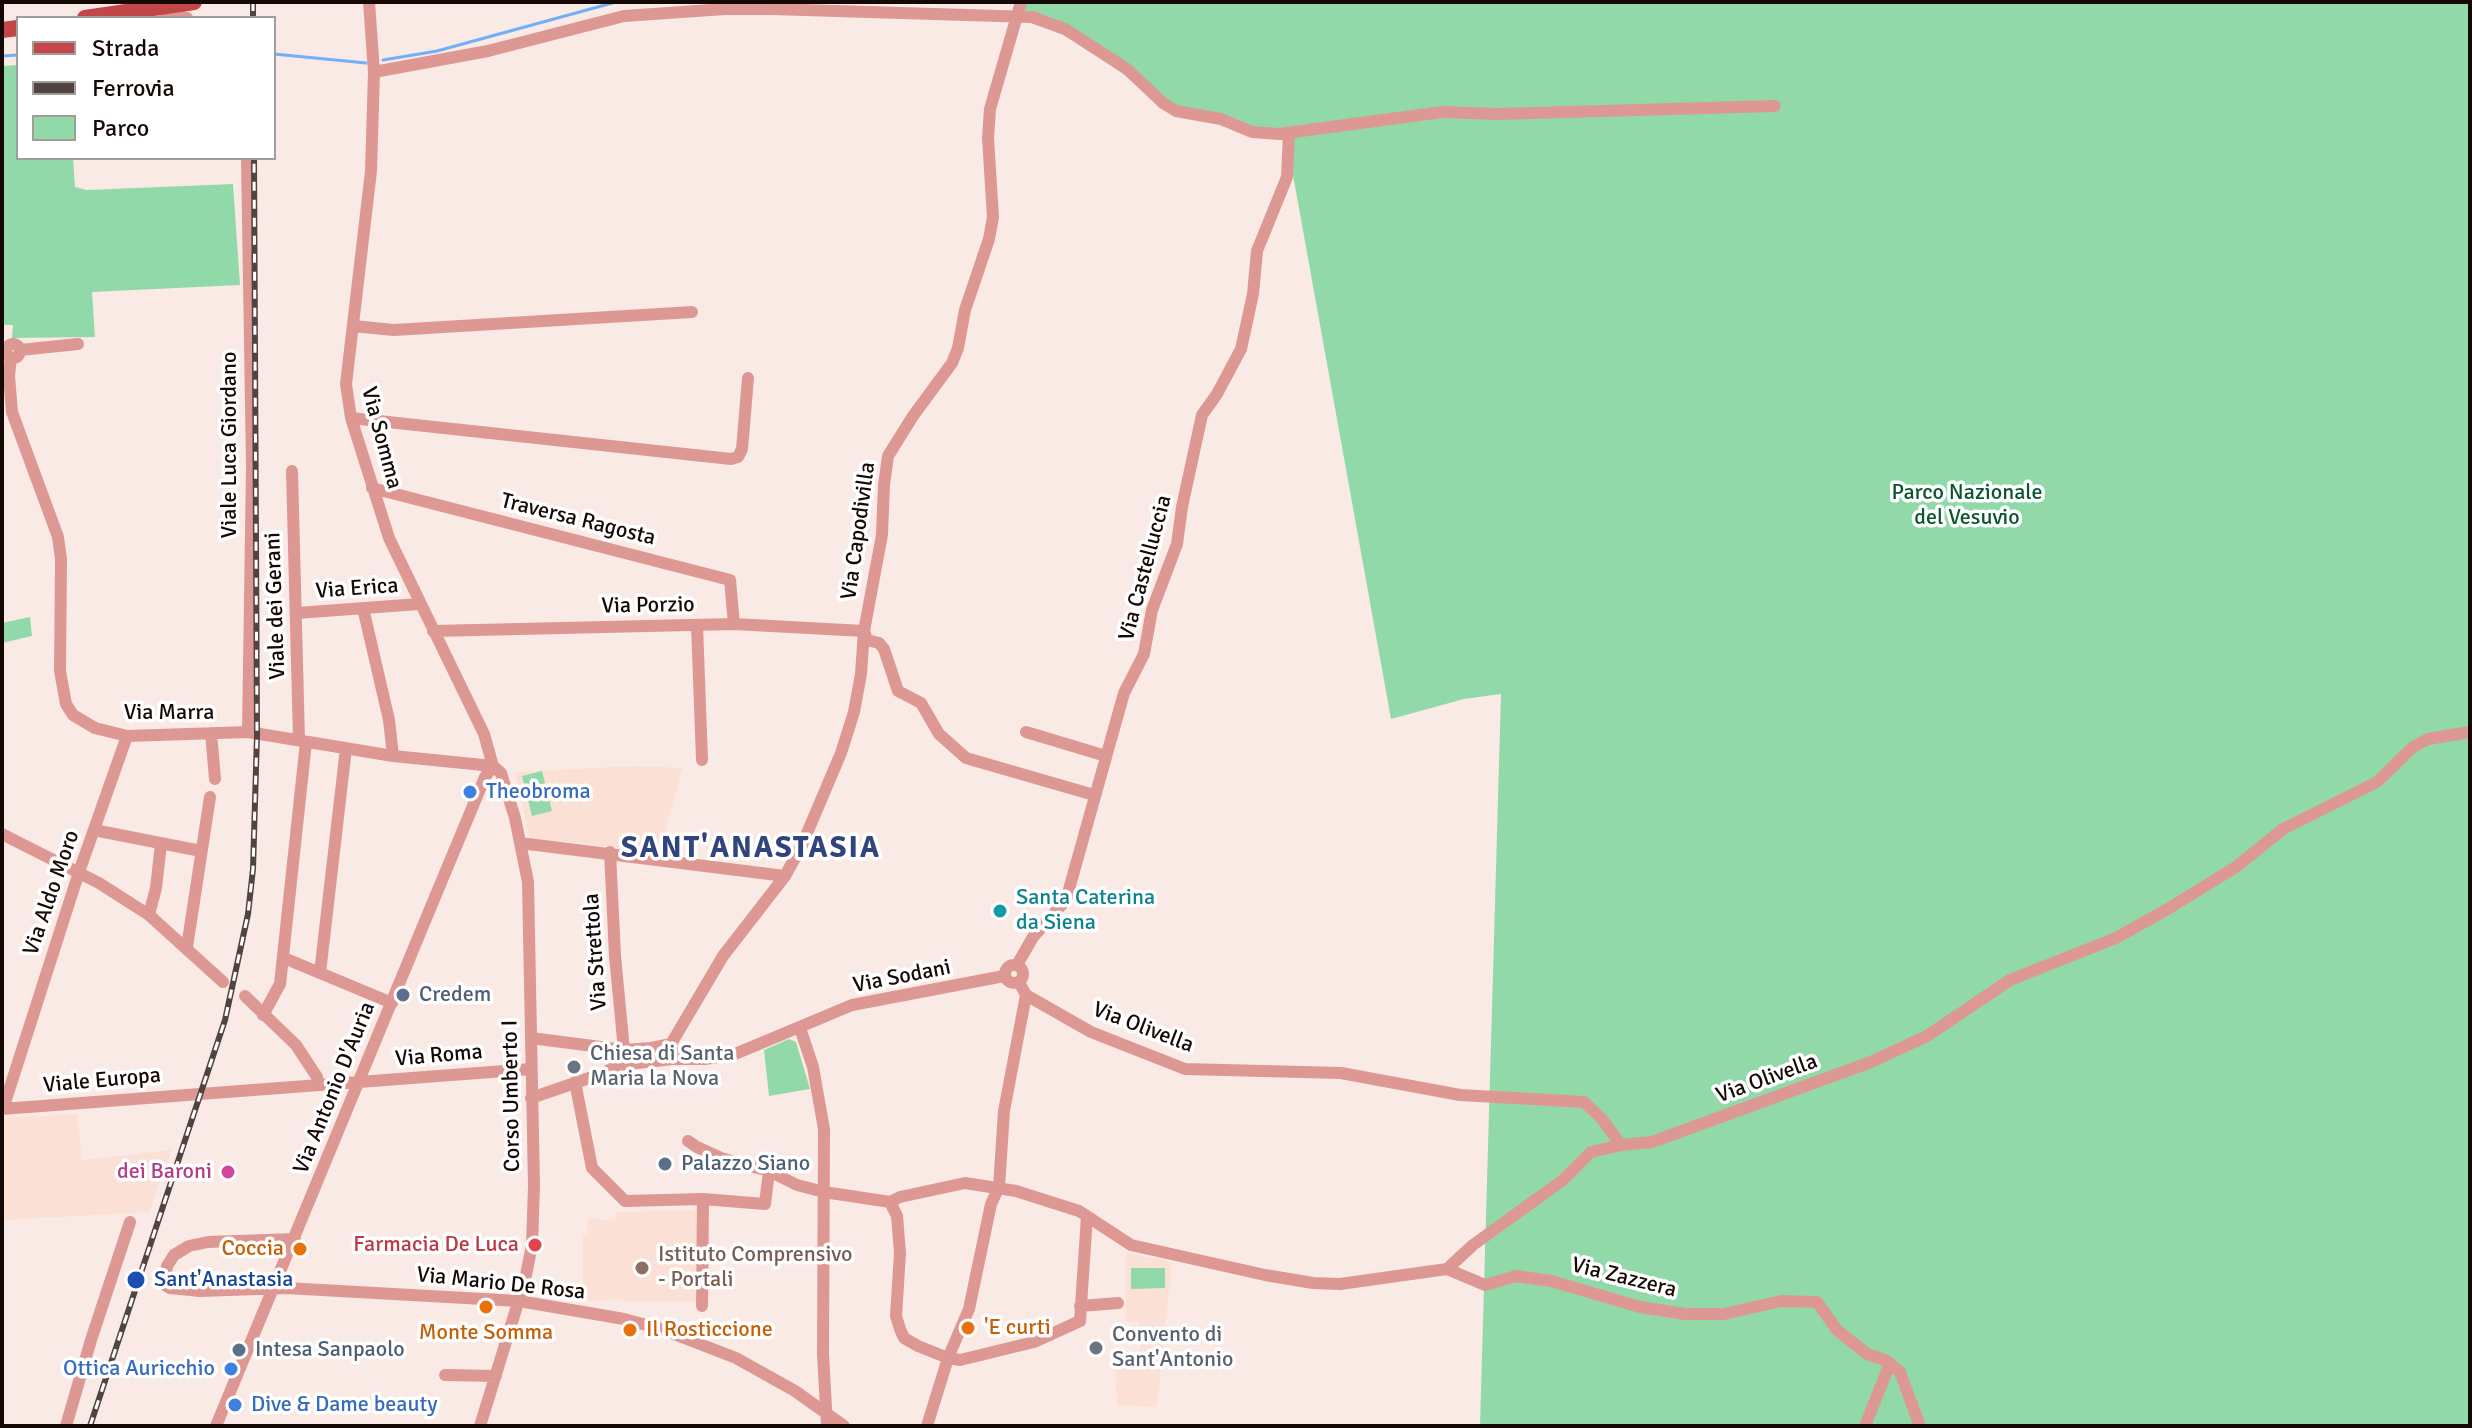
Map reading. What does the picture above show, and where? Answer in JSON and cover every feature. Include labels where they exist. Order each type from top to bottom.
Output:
[{"type":"main road","points":[[98,16],[194,2]]},
{"type":"street","name":"Via Somma","points":[[369,2],[374,72],[371,171],[346,384],[351,418],[389,538],[484,734],[493,766]]},
{"type":"street","name":"Via Capodivilla","points":[[671,1044],[723,956],[785,876],[829,786],[845,739],[861,674],[864,631],[882,535],[888,456],[952,363],[965,310],[989,239],[993,217],[988,138],[990,109],[1021,2]]},
{"type":"street","points":[[156,7],[176,16]]},
{"type":"street","points":[[374,72],[488,51],[624,16],[772,9],[1032,17],[1065,29],[1127,69],[1176,111],[1221,119],[1252,132],[1289,133],[1442,112],[1498,114],[1775,106]]},
{"type":"street","name":"Via Castelluccia","points":[[1017,965],[1033,937],[1066,900],[1124,693],[1144,654],[1152,610],[1177,544],[1202,415],[1241,349],[1253,294],[1257,251],[1287,177],[1289,133]]},
{"type":"street","name":"Viale Luca Giordano","points":[[247,160],[252,466],[248,732]]},
{"type":"street","points":[[353,326],[394,330],[692,312]]},
{"type":"street","points":[[10,351],[78,344]]},
{"type":"street","name":"Via Marra","points":[[10,351],[12,412],[58,537],[61,559],[60,671],[66,704],[81,721],[127,736],[248,732],[393,756],[493,766]]},
{"type":"street","points":[[351,418],[731,459],[738,457],[742,449],[748,378]]},
{"type":"street","name":"Viale dei Gerani","points":[[263,1015],[280,984],[284,958],[303,741],[292,471]]},
{"type":"street","name":"Traversa Ragosta","points":[[372,488],[730,580],[734,624]]},
{"type":"street","name":"Via Erica","points":[[297,613],[419,604]]},
{"type":"street","points":[[363,608],[389,720],[393,756]]},
{"type":"street","name":"Via Porzio","points":[[433,631],[734,624],[864,631]]},
{"type":"street","points":[[697,625],[702,760]]},
{"type":"street","points":[[864,631],[867,640],[879,643],[884,649],[898,691],[921,703],[939,734],[966,758],[1094,795]]},
{"type":"street","points":[[1026,732],[1106,756]]},
{"type":"street","name":"Via Olivella","points":[[1026,995],[1091,1032],[1185,1069],[1341,1073],[1460,1095],[1584,1102],[1602,1119],[1621,1145],[1652,1142],[1871,1062],[1914,1042],[2010,980],[2116,938],[2166,910],[2236,867],[2283,829],[2377,782],[2413,747],[2428,739],[2470,732]]},
{"type":"street","points":[[211,733],[215,779]]},
{"type":"street","name":"Via Aldo Moro","points":[[2,1109],[127,736]]},
{"type":"street","points":[[320,973],[346,748]]},
{"type":"street","name":"Corso Umberto I","points":[[480,1426],[525,1280],[533,1230],[528,882],[501,773],[493,766]]},
{"type":"street","name":"Via Antonio D'Auria","points":[[216,1426],[479,791],[493,766]]},
{"type":"street","points":[[187,947],[210,797]]},
{"type":"street","points":[[94,830],[201,851]]},
{"type":"street","points":[[2,834],[79,872],[149,915],[223,982]]},
{"type":"street","points":[[520,843],[785,876]]},
{"type":"street","points":[[149,915],[156,888],[161,844]]},
{"type":"street","name":"Via Strettola","points":[[610,852],[615,967],[624,1050]]},
{"type":"street","points":[[284,958],[392,1003]]},
{"type":"street","points":[[1017,965],[1023,972],[1019,982],[1010,983],[1004,976],[1009,966],[1017,965]]},
{"type":"street","name":"Via Sodani","points":[[531,1098],[619,1065],[724,1057],[765,1044],[852,1005],[1004,976]]},
{"type":"street","points":[[927,1426],[948,1358],[971,1301],[991,1204],[999,1187],[1004,1111],[1026,995],[1019,982]]},
{"type":"street","points":[[245,996],[296,1045],[317,1077],[318,1085]]},
{"type":"street","points":[[800,1028],[813,1067],[824,1129],[823,1354],[827,1426]]},
{"type":"street","points":[[531,1038],[624,1050],[671,1044],[673,1059]]},
{"type":"street","name":"Via Roma","points":[[206,1093],[531,1069]]},
{"type":"street","points":[[575,1082],[592,1168],[625,1201],[703,1199],[765,1204],[769,1171]]},
{"type":"street","name":"Viale Europa","points":[[2,1109],[206,1093]]},
{"type":"street","points":[[688,1141],[721,1158],[769,1171],[797,1185],[890,1202],[965,1183],[999,1187],[1087,1216],[1131,1245],[1313,1283],[1340,1284],[1447,1269],[1473,1245],[1563,1180],[1591,1152],[1621,1145]]},
{"type":"street","points":[[702,1306],[703,1199]]},
{"type":"street","points":[[890,1202],[897,1216],[900,1253],[896,1316],[900,1329],[904,1338],[948,1358],[960,1360],[1034,1342],[1080,1321],[1087,1216]]},
{"type":"street","points":[[66,1426],[130,1222]]},
{"type":"street","name":"Via Mario De Rosa","points":[[295,1239],[189,1246],[174,1255],[167,1266],[165,1285],[200,1291],[301,1289],[519,1301],[624,1319],[686,1337],[763,1372],[844,1426]]},
{"type":"street","name":"Via Zazzera","points":[[1447,1269],[1485,1285],[1516,1276],[1551,1281],[1640,1307],[1685,1314],[1724,1314],[1781,1301],[1817,1302],[1837,1330],[1867,1354],[1890,1363]]},
{"type":"street","points":[[1080,1306],[1118,1303]]},
{"type":"street","points":[[1865,1426],[1890,1363],[1900,1372],[1920,1426]]},
{"type":"street","points":[[445,1375],[496,1376]]},
{"type":"shaded area","points":[[635,766],[682,768],[660,852],[532,838],[529,835],[515,772]]},
{"type":"shaded area","points":[[77,1114],[82,1160],[172,1150],[149,1212],[4,1220],[2,1118]]},
{"type":"shaded area","name":"Istituto Comprensivo - Portali","points":[[701,1210],[700,1302],[583,1300],[583,1236],[587,1235],[588,1218],[615,1221],[616,1212]]},
{"type":"shaded area","points":[[1126,1253],[1172,1262],[1157,1407],[1117,1405],[1114,1352],[1140,1351],[1138,1322],[1126,1322]]},
{"type":"green space","name":"Parco Nazionale del Vesuvio","points":[[1016,2],[2470,2],[2470,1426],[1480,1426],[1501,694],[1464,699],[1391,719],[1288,147],[1283,140],[1265,138],[1180,107],[1138,86],[1065,35],[1014,12]]},
{"type":"green space","points":[[16,65],[16,160],[73,160],[75,187],[87,190],[233,184],[240,285],[92,292],[95,337],[12,338],[13,325],[2,325],[2,66]]},
{"type":"green space","points":[[30,617],[32,636],[2,643],[2,623]]},
{"type":"green space","points":[[542,771],[552,811],[532,816],[522,776]]},
{"type":"green space","points":[[789,1039],[796,1042],[810,1089],[769,1096],[764,1050]]},
{"type":"green space","points":[[1131,1268],[1165,1268],[1165,1288],[1131,1289]]},
{"type":"waterway","points":[[383,60],[437,51],[616,2]]},
{"type":"waterway","points":[[276,54],[366,63]]},
{"type":"waterway","points":[[2,56],[16,55]]},
{"type":"railway","points":[[253,2],[253,16]]},
{"type":"railway","points":[[90,1426],[225,1020],[248,914],[253,869],[257,735],[254,160]]},
{"type":"place","name":"Theobroma","points":[[470,792]]},
{"type":"place","name":"Santa Caterina da Siena","points":[[1000,911]]},
{"type":"place","name":"Credem","points":[[403,995]]},
{"type":"place","name":"Chiesa di Santa Maria la Nova","points":[[574,1067]]},
{"type":"place","name":"Palazzo Siano","points":[[665,1164]]},
{"type":"place","name":"dei Baroni","points":[[228,1172]]},
{"type":"place","name":"Farmacia De Luca","points":[[535,1245]]},
{"type":"place","name":"Coccia","points":[[300,1249]]},
{"type":"place","name":"Istituto Comprensivo - Portali","points":[[642,1268]]},
{"type":"place","name":"Sant'Anastasia","points":[[136,1280]]},
{"type":"place","name":"Monte Somma","points":[[486,1307]]},
{"type":"place","name":"'E curti","points":[[968,1328]]},
{"type":"place","name":"Il Rosticcione","points":[[630,1330]]},
{"type":"place","name":"Convento di Sant'Antonio","points":[[1096,1348]]},
{"type":"place","name":"Intesa Sanpaolo","points":[[239,1350]]},
{"type":"place","name":"Ottica Auricchio","points":[[231,1369]]},
{"type":"place","name":"Dive & Dame beauty","points":[[235,1405]]},
{"type":"district","name":"SANT'ANASTASIA","points":[[751,849]]}]
